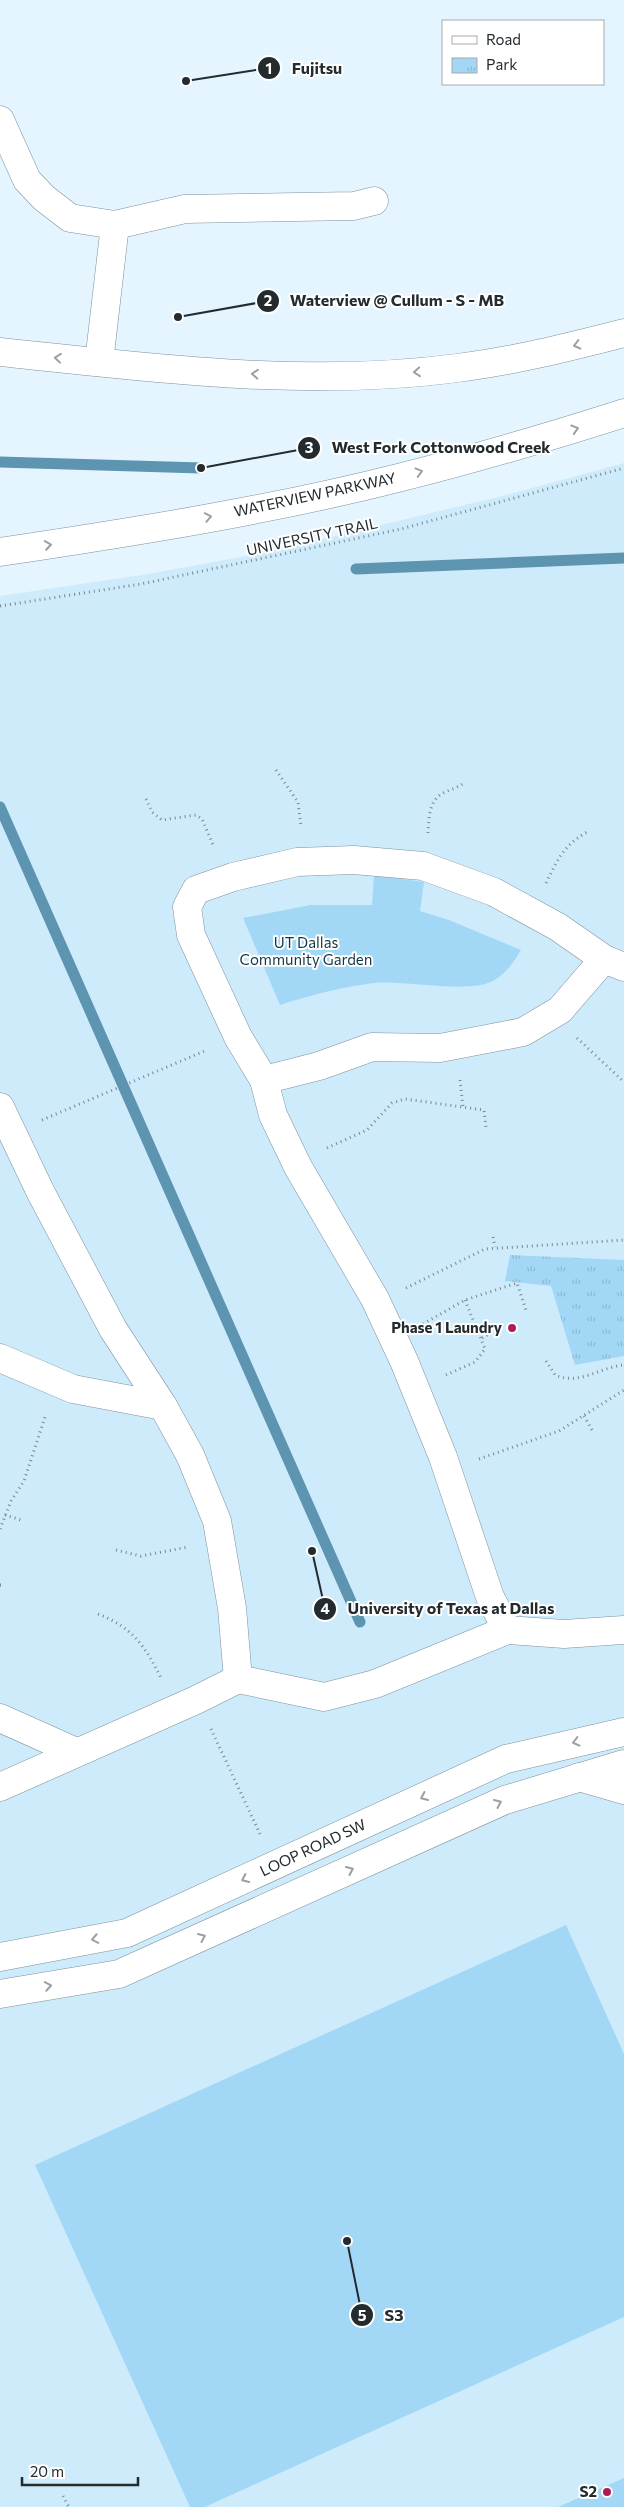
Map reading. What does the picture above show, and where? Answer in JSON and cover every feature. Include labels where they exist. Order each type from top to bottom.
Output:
[{"type":"street","points":[[0,120],[28,180],[44,198],[70,218],[116,225],[185,209],[354,206],[374,201]]},
{"type":"street","points":[[99,362],[116,225]]},
{"type":"street","points":[[0,352],[276,376],[370,375],[457,368],[542,354],[624,333]]},
{"type":"street","name":"WATERVIEW PARKWAY","points":[[0,552],[130,532],[397,478],[624,414]]},
{"type":"street","points":[[264,1080],[319,1066],[372,1047],[440,1048],[523,1032],[555,1013],[614,963],[558,927],[494,892],[424,866],[354,860],[297,862],[224,880],[196,890],[187,907],[192,935],[238,1037],[264,1080],[273,1114],[296,1161],[376,1303],[394,1340],[447,1470],[490,1597],[506,1630]]},
{"type":"street","points":[[4,1119],[113,1329],[163,1406],[190,1455],[217,1521],[232,1608],[238,1679]]},
{"type":"street","points":[[0,1358],[73,1389],[163,1406]]},
{"type":"street","points":[[0,1787],[185,1705],[238,1679],[324,1697],[375,1684],[506,1630],[564,1634],[624,1630]]},
{"type":"street","points":[[0,1718],[76,1752]]},
{"type":"street","name":"LOOP ROAD SW","points":[[0,1957],[127,1934],[506,1759],[624,1732]]},
{"type":"street","points":[[0,1994],[119,1974],[505,1800],[624,1764]]},
{"type":"street","points":[[578,1777],[624,1790]]},
{"type":"path","name":"UNIVERSITY TRAIL","points":[[0,606],[141,584],[401,530],[624,468]]},
{"type":"path","points":[[276,770],[298,802],[306,862]]},
{"type":"path","points":[[432,806],[440,795],[457,789],[465,782]]},
{"type":"path","points":[[146,799],[152,812],[162,820],[196,815],[202,819],[208,831],[224,880]]},
{"type":"path","points":[[561,853],[570,842],[587,832]]},
{"type":"path","points":[[555,1013],[584,1046],[610,1067],[624,1082]]},
{"type":"path","points":[[4,1119],[85,1102],[238,1037]]},
{"type":"path","points":[[296,1161],[367,1130],[392,1103],[405,1099],[484,1110],[486,1128]]},
{"type":"path","points":[[493,1237],[495,1248]]},
{"type":"path","points":[[376,1303],[485,1249],[624,1240]]},
{"type":"path","points":[[394,1340],[465,1300],[517,1283],[526,1310]]},
{"type":"path","points":[[415,1388],[475,1362],[485,1349],[465,1300]]},
{"type":"path","points":[[482,1338],[489,1334]]},
{"type":"path","points":[[546,1360],[555,1375],[573,1379],[609,1367],[624,1365]]},
{"type":"path","points":[[0,1529],[5,1515],[24,1481],[43,1420],[59,1384]]},
{"type":"path","points":[[447,1470],[559,1431],[624,1390]]},
{"type":"path","points":[[584,1416],[592,1430]]},
{"type":"path","points":[[5,1515],[21,1520]]},
{"type":"path","points":[[116,1550],[141,1556],[190,1547],[220,1538]]},
{"type":"path","points":[[98,1614],[114,1620],[132,1632],[185,1705],[216,1737],[262,1839]]},
{"type":"path","points":[[64,2496],[69,2507]]},
{"type":"shaded area","points":[[624,463],[624,2507],[0,2507],[0,596],[142,575],[269,552],[506,495]]},
{"type":"green space","name":"UT Dallas Community Garden","points":[[374,875],[424,882],[420,911],[449,920],[521,950],[502,975],[482,985],[452,987],[374,983],[327,992],[280,1005],[243,918],[311,905],[372,905]]},
{"type":"green space","points":[[510,1255],[624,1260],[624,1356],[575,1365],[551,1286],[505,1281]]},
{"type":"green space","points":[[566,1925],[624,2054],[624,2317],[205,2507],[190,2507],[35,2165]]},
{"type":"green space","name":"S2","points":[[624,2478],[624,2507],[558,2507]]},
{"type":"waterway","points":[[0,462],[201,468]]},
{"type":"waterway","points":[[356,569],[624,558]]},
{"type":"waterway","points":[[0,807],[360,1622]]},
{"type":"place","name":"Fujitsu","points":[[186,81]]},
{"type":"place","name":"Waterview @ Cullum - S - MB","points":[[178,317]]},
{"type":"place","name":"West Fork Cottonwood Creek","points":[[201,468]]},
{"type":"place","name":"Phase 1 Laundry","points":[[512,1328]]},
{"type":"place","name":"University of Texas at Dallas","points":[[312,1551]]},
{"type":"place","name":"S3","points":[[347,2241]]},
{"type":"place","name":"S2","points":[[607,2492]]}]
